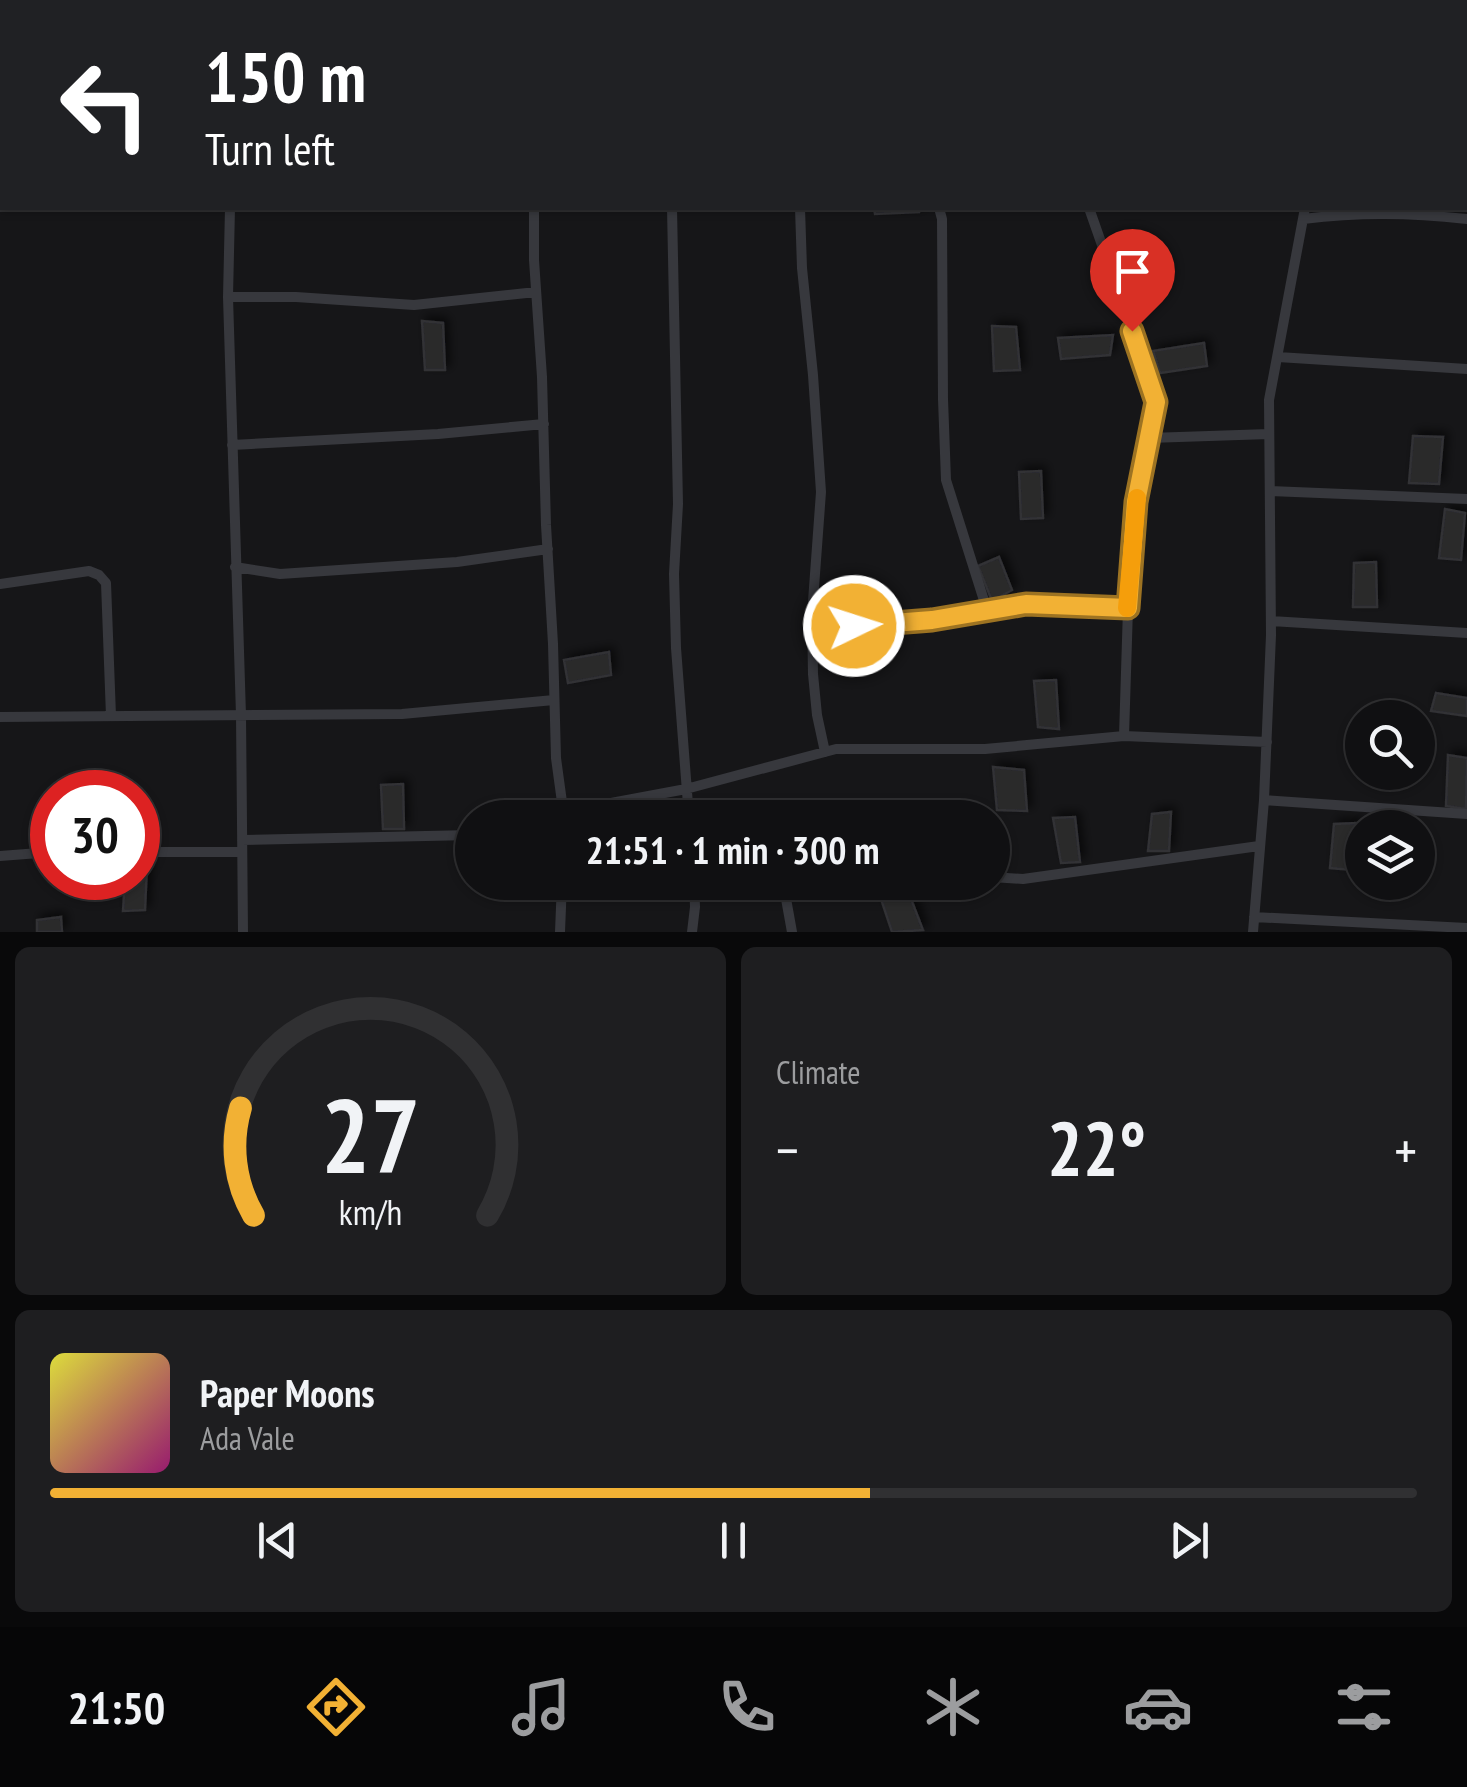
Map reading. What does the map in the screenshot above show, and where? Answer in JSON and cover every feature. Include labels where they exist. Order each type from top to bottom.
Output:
[{"type":"street","points":[[230,210],[228,296],[241,715],[243,932]]},
{"type":"street","points":[[534,210],[556,758],[562,800]]},
{"type":"street","points":[[672,210],[678,428],[674,574],[687,800]]},
{"type":"street","points":[[800,210],[820,492],[812,614],[813,674],[825,752]]},
{"type":"street","points":[[940,210],[946,480],[988,610]]},
{"type":"street","points":[[1089,210],[1156,402],[1136,502],[1124,736]]},
{"type":"street","points":[[1253,932],[1264,800],[1271,621],[1269,400],[1304,213],[1436,212],[1467,219]]},
{"type":"street","points":[[228,296],[414,304],[536,292]]},
{"type":"street","points":[[1278,356],[1467,368]]},
{"type":"street","points":[[232,444],[438,434],[544,424]]},
{"type":"street","points":[[1149,438],[1269,434]]},
{"type":"street","points":[[1270,490],[1467,499]]},
{"type":"street","points":[[235,567],[295,574],[457,562],[548,549]]},
{"type":"street","points":[[0,584],[89,571],[106,583],[111,716]]},
{"type":"street","points":[[812,614],[854,626],[932,620],[1026,604],[1128,608]]},
{"type":"street","points":[[1271,621],[1467,633]]},
{"type":"street","points":[[0,717],[402,714],[554,700]]},
{"type":"street","points":[[630,800],[836,749],[985,749],[1124,736],[1266,742]]},
{"type":"street","points":[[1264,800],[1467,814]]},
{"type":"street","points":[[160,851],[455,835]]},
{"type":"street","points":[[1010,878],[1259,846]]},
{"type":"street","points":[[0,856],[30,854]]},
{"type":"street","points":[[560,932],[561,900]]},
{"type":"street","points":[[692,932],[695,900]]},
{"type":"street","points":[[786,900],[792,932]]},
{"type":"street","points":[[1254,917],[1467,928]]},
{"type":"building","points":[[874,210],[919,210],[919,212],[875,214]]},
{"type":"building","points":[[422,321],[443,323],[445,370],[425,370]]},
{"type":"building","points":[[992,326],[1016,327],[1020,370],[994,371]]},
{"type":"building","points":[[1113,335],[1110,355],[1061,359],[1058,338]]},
{"type":"building","points":[[1204,343],[1207,366],[1160,373],[1153,351]]},
{"type":"building","points":[[1413,436],[1443,437],[1439,484],[1409,483]]},
{"type":"building","points":[[1041,471],[1043,518],[1021,519],[1019,472]]},
{"type":"building","points":[[1445,509],[1465,513],[1461,560],[1439,558]]},
{"type":"building","points":[[999,557],[1012,590],[992,601],[978,566]]},
{"type":"building","points":[[1376,562],[1377,607],[1353,607],[1354,563]]},
{"type":"building","points":[[609,652],[611,675],[568,683],[564,660]]},
{"type":"building","points":[[1056,680],[1059,729],[1038,727],[1034,681]]},
{"type":"building","points":[[1436,693],[1467,698],[1467,716],[1435,712]]},
{"type":"building","points":[[1448,755],[1467,758],[1466,809],[1446,806]]},
{"type":"building","points":[[993,767],[1024,770],[1027,811],[1010,810],[1010,800],[996,800]]},
{"type":"building","points":[[403,784],[404,829],[383,829],[381,785]]},
{"type":"building","points":[[1171,812],[1169,851],[1148,851],[1152,814]]},
{"type":"building","points":[[1075,817],[1080,862],[1061,863],[1053,818]]},
{"type":"building","points":[[1334,824],[1345,824],[1345,869],[1330,868]]},
{"type":"building","points":[[124,900],[145,900],[145,910],[123,911]]},
{"type":"building","points":[[881,900],[911,900],[923,930],[892,932]]},
{"type":"building","points":[[61,917],[62,932],[37,932],[37,920]]},
{"type":"slow traffic","points":[[1127,608],[1137,498]]},
{"type":"route","points":[[854,626],[932,620],[1026,604],[1128,608],[1136,502],[1156,402],[1132,331]]}]
